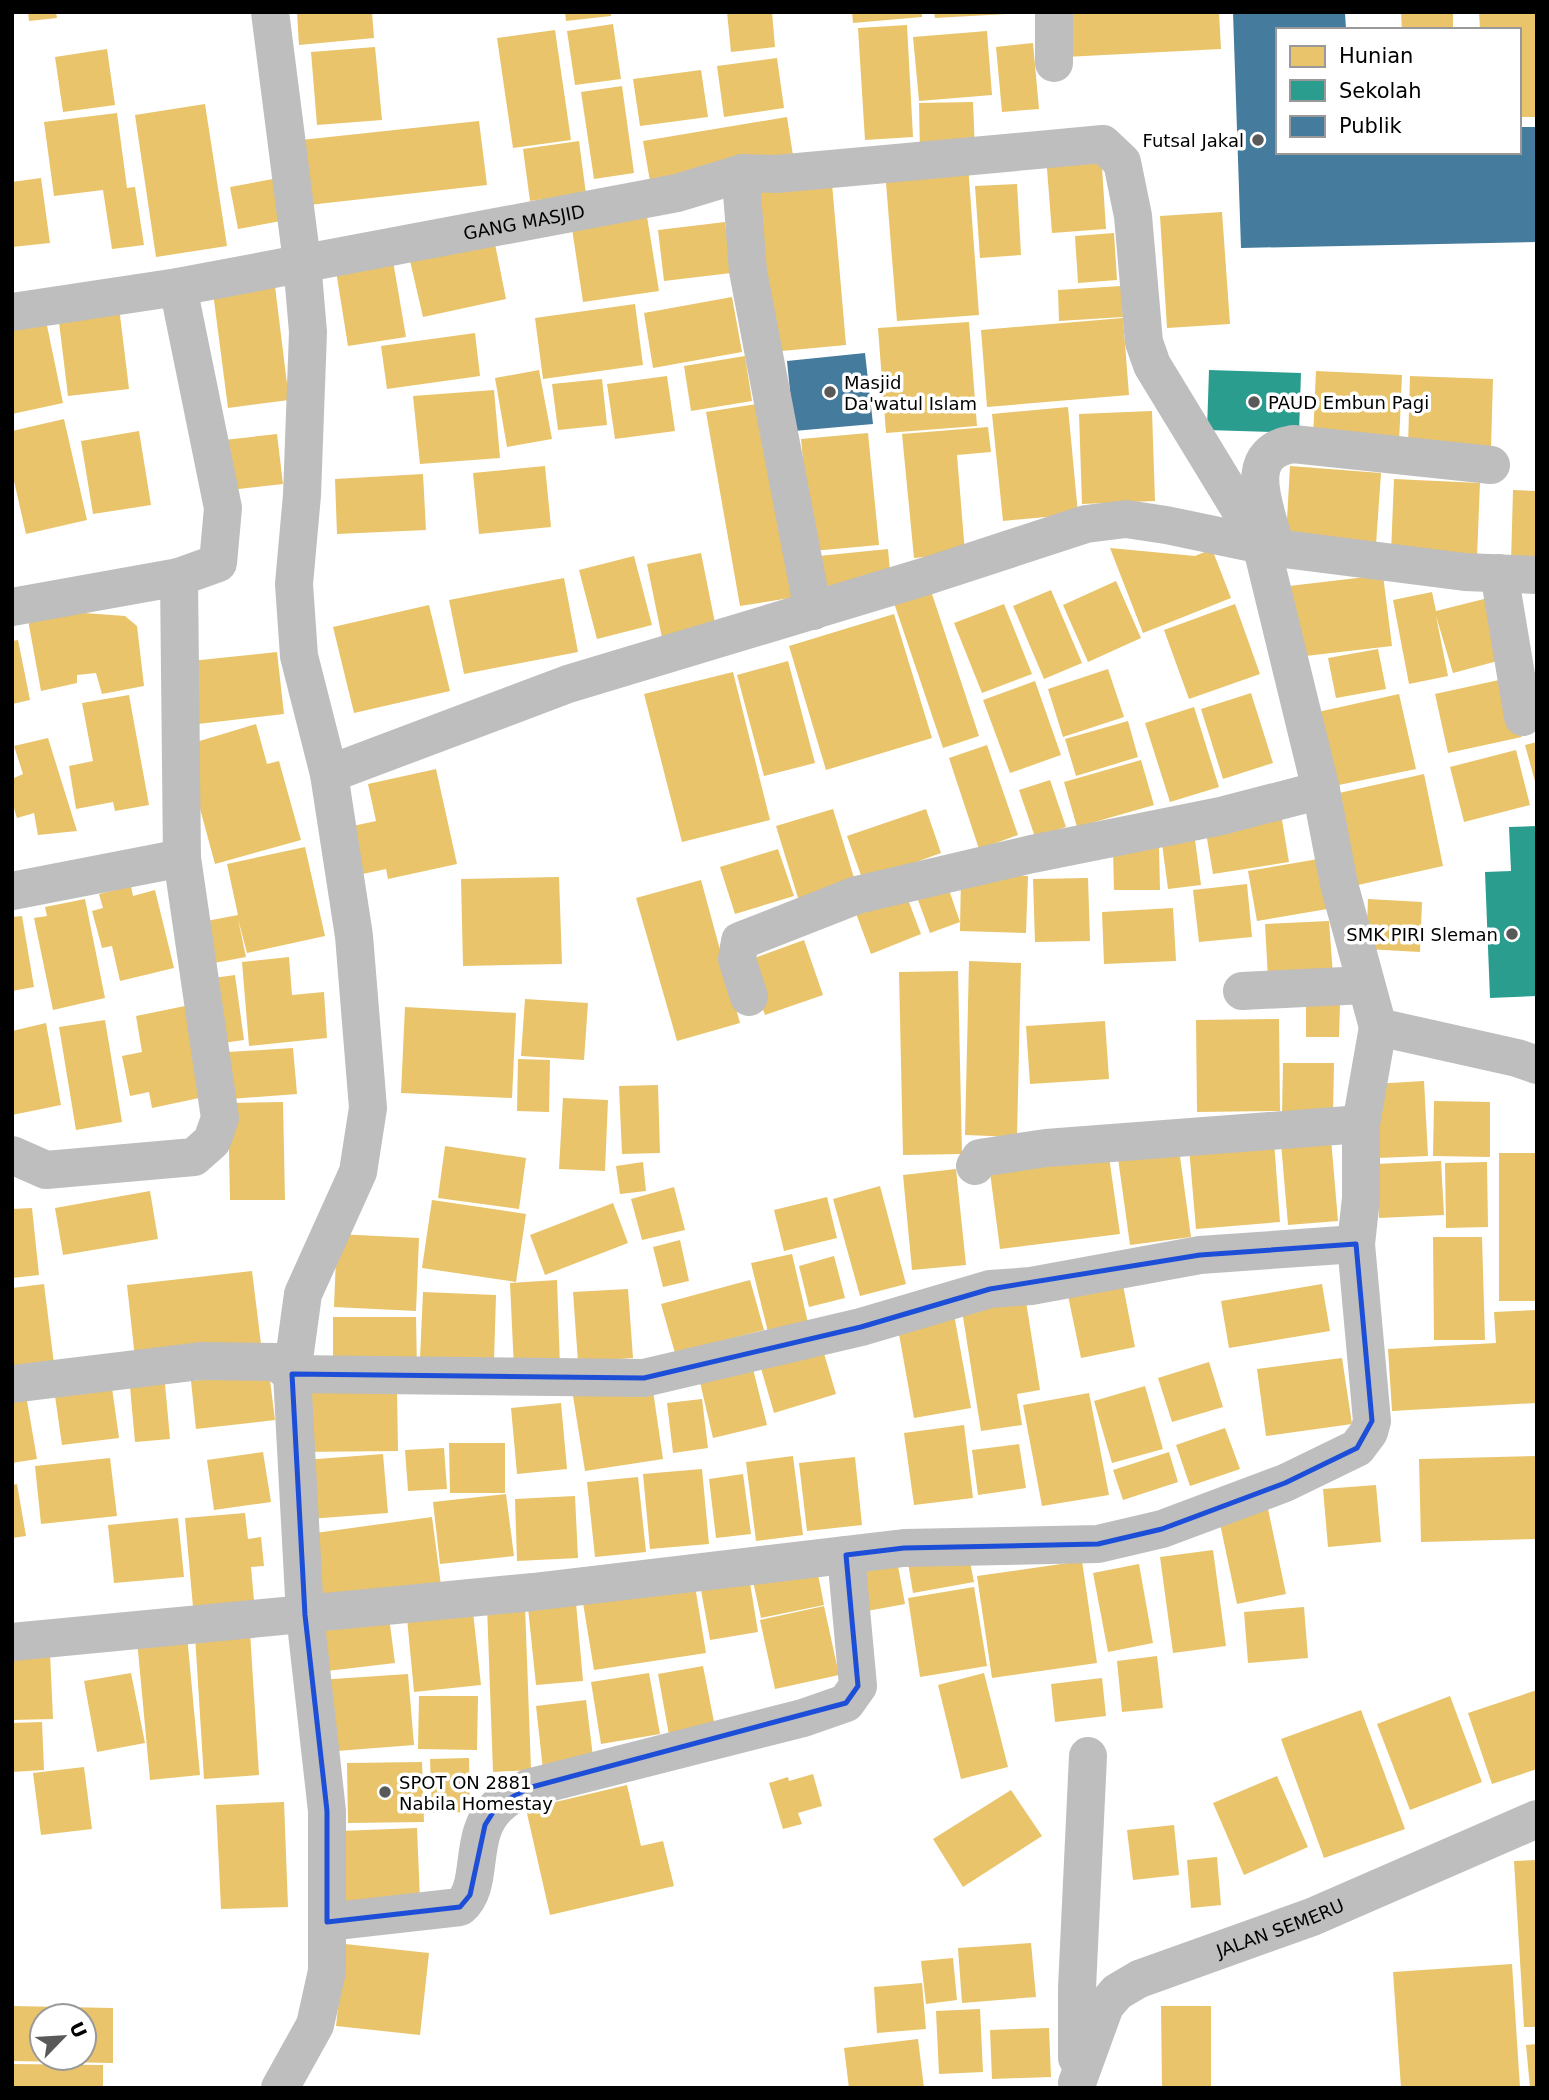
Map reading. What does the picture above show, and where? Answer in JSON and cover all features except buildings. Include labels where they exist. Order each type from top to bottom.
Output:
[{"type":"street","points":[[270,12],[309,332],[302,495],[294,584],[299,656],[329,774],[354,936],[368,1108],[358,1171],[303,1294],[292,1374],[304,1615],[327,1811],[327,1971],[315,2025],[280,2088]]},
{"type":"street","points":[[1054,12],[1054,62]]},
{"type":"street","name":"GANG MASJID","points":[[12,312],[178,287],[677,193],[743,173],[776,174],[1103,144],[1122,162],[1133,216],[1144,342],[1152,365],[1269,546]]},
{"type":"street","points":[[743,173],[742,200],[748,271],[813,611]]},
{"type":"street","points":[[12,607],[179,576],[218,563],[223,509],[178,287]]},
{"type":"street","points":[[12,1642],[533,1592],[904,1548],[1098,1544],[1162,1529],[1285,1483],[1357,1448],[1369,1432],[1372,1421],[1356,1244],[1361,1198],[1361,1124],[1378,1027],[1339,884],[1269,546],[1259,479],[1260,465],[1269,452],[1293,444],[1491,465]]},
{"type":"street","points":[[329,774],[568,684],[930,575],[1086,524],[1126,519],[1166,524],[1269,546],[1465,572],[1537,575]]},
{"type":"street","points":[[1499,573],[1522,717]]},
{"type":"street","points":[[12,1155],[46,1170],[194,1157],[212,1141],[220,1118],[182,858],[179,576]]},
{"type":"street","points":[[750,997],[737,959],[740,941],[857,895],[1032,854],[1221,816],[1321,790]]},
{"type":"street","points":[[12,891],[182,858]]},
{"type":"street","points":[[1242,991],[1365,985]]},
{"type":"street","points":[[1378,1027],[1517,1058],[1537,1065]]},
{"type":"street","points":[[975,1166],[980,1158],[1046,1148],[1361,1124]]},
{"type":"street","points":[[12,1384],[201,1361],[276,1362],[292,1374],[644,1378],[861,1327],[990,1289],[1031,1286],[1200,1255],[1356,1244]]},
{"type":"street","points":[[327,1922],[460,1907],[470,1895],[475,1875],[477,1846],[485,1825],[497,1806],[528,1788],[803,1718],[846,1703],[858,1686],[846,1555]]},
{"type":"street","name":"JALAN SEMERU","points":[[1077,2086],[1077,1988],[1088,1756]]},
{"type":"street","name":"JALAN SEMERU","points":[[1077,2086],[1105,2006],[1117,1992],[1139,1979],[1312,1917],[1537,1819]]},
{"type":"highlighted area","points":[[1356,1244],[1372,1421],[1357,1448],[1285,1483],[1162,1529],[1098,1544],[904,1548],[846,1555],[858,1686],[846,1703],[528,1788],[497,1806],[485,1825],[470,1895],[460,1907],[327,1922],[327,1811],[305,1615],[292,1374],[644,1378],[861,1327],[990,1289],[1200,1255]]},
{"type":"place","name":"Futsal Jakal","points":[[1258,140]]},
{"type":"place","name":"Masjid Da'watul Islam","points":[[830,392]]},
{"type":"place","name":"PAUD Embun Pagi","points":[[1254,402]]},
{"type":"place","name":"SMK PIRI Sleman","points":[[1512,934]]},
{"type":"place","name":"SPOT ON 2881 Nabila Homestay","points":[[385,1792]]}]
